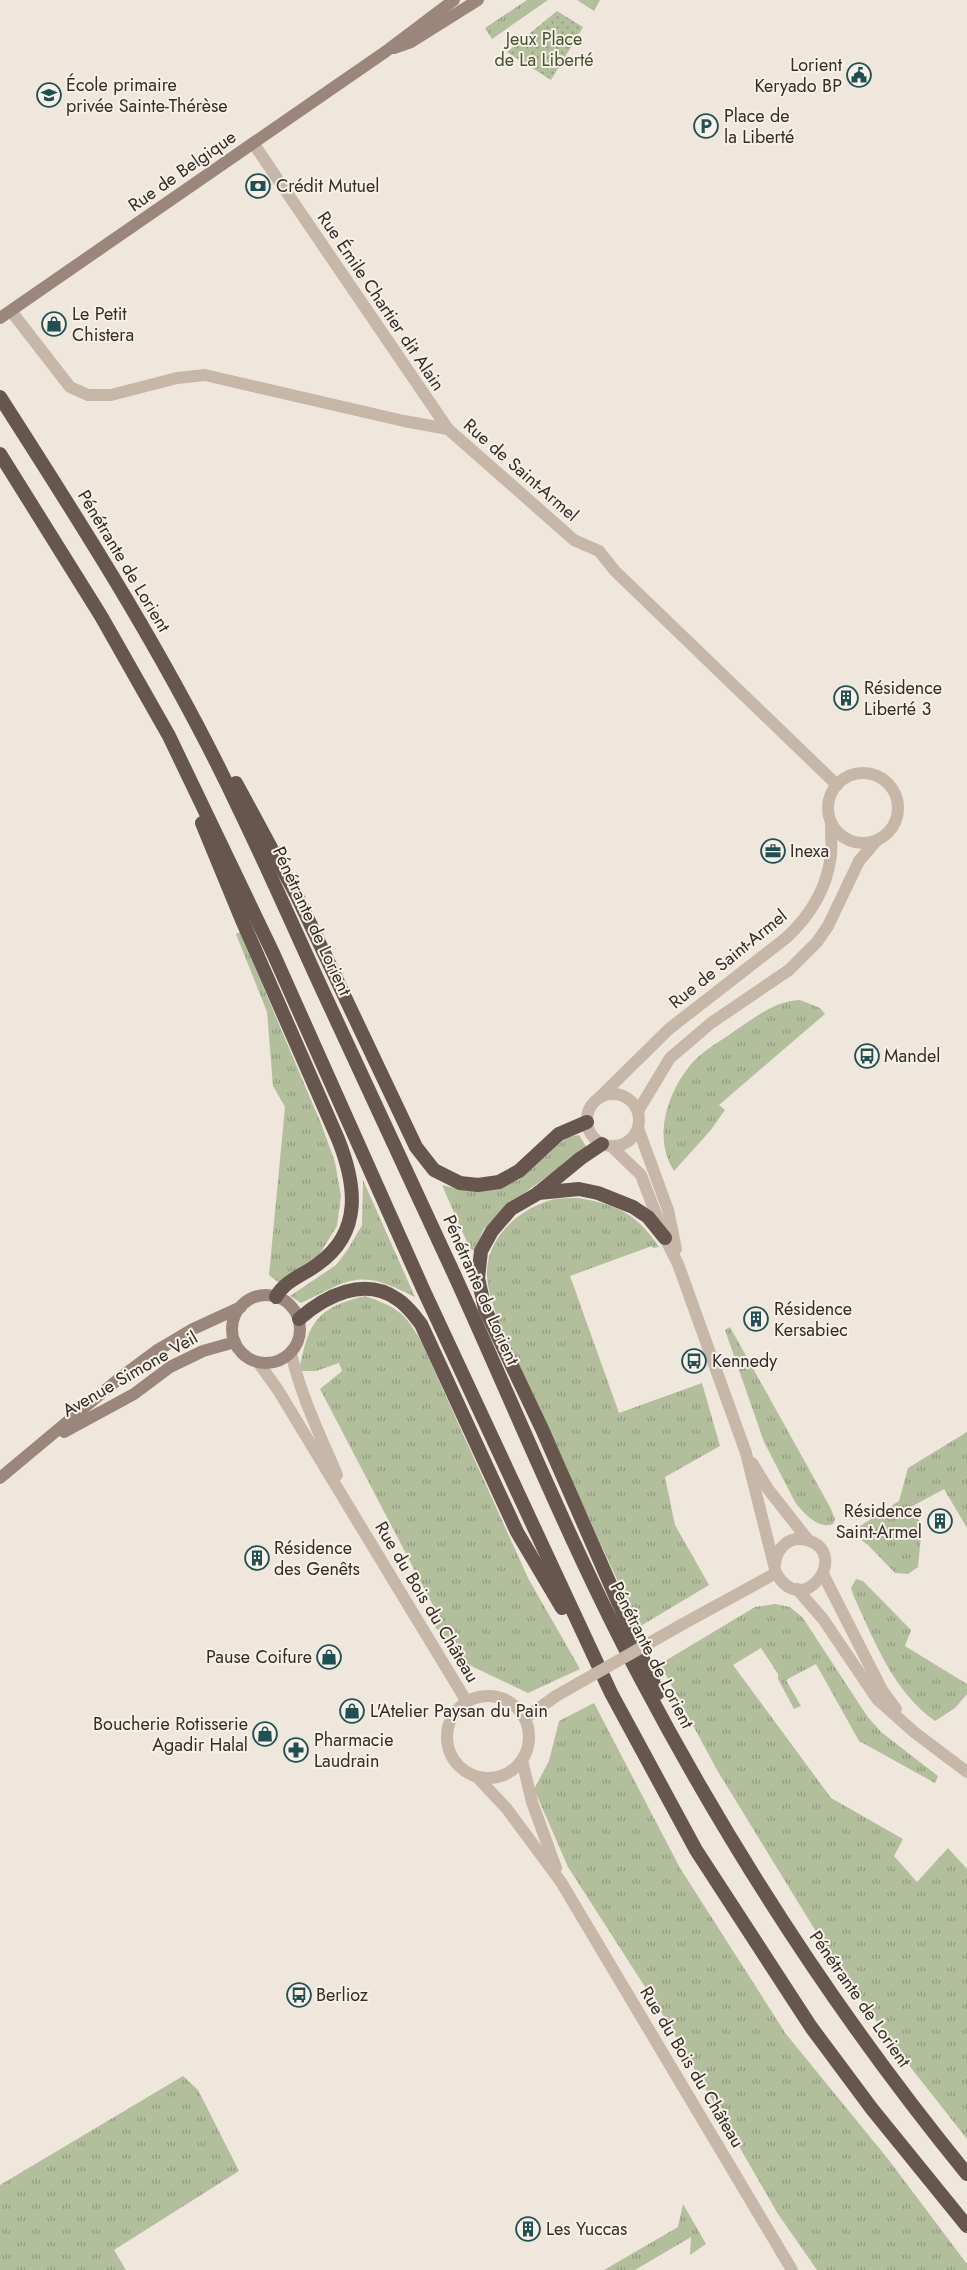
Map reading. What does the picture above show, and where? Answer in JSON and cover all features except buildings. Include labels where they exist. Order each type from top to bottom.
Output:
[{"type":"highway","name":"Pénétrante de Lorient","points":[[0,397],[127,598],[178,687],[239,808],[453,1272],[565,1523],[640,1678],[693,1774],[783,1921],[841,2008],[898,2086],[967,2174]]},
{"type":"highway","points":[[0,454],[101,616],[169,736],[273,953],[431,1307],[611,1693]]},
{"type":"highway","points":[[178,687],[249,805],[296,896],[416,1147],[434,1170],[460,1183],[478,1185],[499,1182],[519,1171],[559,1134],[587,1122]]},
{"type":"highway","points":[[169,736],[242,920],[347,1161],[351,1206],[349,1226],[342,1241],[319,1264],[285,1285],[276,1296]]},
{"type":"highway","points":[[607,1145],[581,1158],[537,1194],[511,1209],[492,1231],[481,1250],[478,1278],[485,1309],[594,1545],[693,1774]]},
{"type":"highway","points":[[537,1194],[579,1189],[598,1193],[633,1207],[648,1218],[665,1238]]},
{"type":"highway","points":[[299,1319],[312,1307],[328,1297],[344,1291],[362,1288],[397,1298],[421,1324],[517,1532],[611,1693],[696,1850],[811,2026],[872,2109],[967,2226]]},
{"type":"main road","name":"Rue de Belgique","points":[[5,314],[385,52],[454,0]]},
{"type":"main road","name":"Rue de Belgique","points":[[385,52],[411,42],[478,0]]},
{"type":"main road","points":[[276,1296],[291,1305],[299,1319],[300,1333],[298,1341],[290,1353],[279,1360],[258,1362],[247,1357],[235,1342],[232,1328],[240,1307],[256,1297],[276,1296]]},
{"type":"main road","name":"Avenue Simone Veil","points":[[0,1478],[44,1443],[121,1376],[156,1351],[193,1328],[240,1307]]},
{"type":"main road","name":"Avenue Simone Veil","points":[[44,1443],[126,1399],[170,1367],[203,1351],[235,1342]]},
{"type":"street","name":"Rue Émile Chartier dit Alain","points":[[253,143],[448,429]]},
{"type":"street","name":"Rue de Saint-Armel","points":[[5,314],[70,387],[88,395],[111,395],[177,378],[204,374],[404,421],[448,429],[574,540],[599,550],[615,571],[837,785]]},
{"type":"street","points":[[678,1264],[668,1210],[638,1128],[638,1110],[670,1058],[712,1023],[789,970],[816,942],[828,926],[858,861],[877,840],[889,832],[895,822],[898,805],[892,788],[884,780],[864,773],[845,778],[837,785],[828,804],[831,824],[839,835],[851,842],[864,844],[877,840]]},
{"type":"street","name":"Rue de Saint-Armel","points":[[600,1097],[669,1029],[800,925],[810,913],[826,878],[831,853],[831,824]]},
{"type":"street","points":[[638,1110],[633,1102],[626,1097],[608,1094],[600,1097],[593,1103],[588,1112],[587,1122],[594,1139],[607,1145],[641,1175],[665,1238],[678,1264],[746,1453],[775,1569],[784,1584],[797,1589],[823,1618],[877,1699],[914,1732],[967,1772]]},
{"type":"street","points":[[607,1145],[628,1142],[638,1128]]},
{"type":"street","name":"Rue du Bois du Château","points":[[290,1353],[304,1400],[358,1521]]},
{"type":"street","name":"Rue du Bois du Château","points":[[258,1362],[278,1390],[466,1702]]},
{"type":"street","points":[[746,1453],[768,1489],[808,1540],[820,1548],[823,1555],[825,1568],[823,1574],[812,1586],[797,1589]]},
{"type":"street","points":[[775,1569],[776,1556],[785,1544],[800,1539],[808,1540]]},
{"type":"street","points":[[525,1718],[556,1696],[775,1569]]},
{"type":"street","points":[[823,1574],[882,1690],[914,1732]]},
{"type":"street","points":[[477,1697],[500,1697],[519,1709],[525,1718],[529,1739],[522,1760],[514,1769],[503,1776],[478,1777],[460,1767],[452,1757],[448,1746],[447,1733],[450,1721],[457,1710],[466,1702],[477,1697]]},
{"type":"street","name":"Rue du Bois du Château","points":[[522,1760],[532,1802],[561,1882]]},
{"type":"street","name":"Rue du Bois du Château","points":[[478,1777],[507,1809],[561,1882],[792,2270]]},
{"type":"green space","points":[[527,0],[548,0],[492,39],[485,28]]},
{"type":"green space","points":[[577,0],[600,0],[594,11]]},
{"type":"green space","name":"Jeux Place de La Liberté","points":[[557,11],[583,27],[551,80],[507,52]]},
{"type":"green space","points":[[240,932],[322,1126],[335,1162],[341,1196],[337,1226],[319,1255],[278,1282],[269,1275],[285,1107],[273,1086],[267,1012],[236,934]]},
{"type":"green space","points":[[800,1000],[820,1008],[825,1014],[719,1105],[725,1110],[710,1131],[674,1171],[667,1158],[664,1144],[664,1129],[670,1100],[684,1073],[703,1053],[760,1014],[783,1003]]},
{"type":"green space","points":[[579,1135],[587,1148],[509,1204],[483,1230],[475,1251],[470,1249],[442,1185],[469,1191],[493,1189],[519,1180],[567,1137]]},
{"type":"green space","points":[[363,1180],[415,1297],[381,1282],[357,1280],[333,1287],[301,1303],[290,1296],[336,1265],[362,1225]]},
{"type":"green space","points":[[578,1198],[592,1200],[625,1212],[643,1226],[659,1247],[653,1248],[652,1246],[570,1276],[619,1413],[702,1383],[720,1446],[665,1477],[675,1525],[709,1585],[639,1627],[502,1330],[487,1278],[489,1257],[494,1245],[509,1224],[531,1208],[543,1203],[555,1199]]},
{"type":"green space","points":[[365,1296],[398,1311],[404,1316],[421,1341],[528,1578],[580,1669],[528,1693],[467,1664],[431,1622],[438,1615],[320,1389],[342,1371],[339,1363],[316,1371],[299,1371],[306,1341],[317,1320],[335,1306]]},
{"type":"green space","points":[[730,1327],[830,1507],[835,1519],[833,1524],[822,1525],[817,1523],[802,1511],[795,1502],[764,1442],[725,1330]]},
{"type":"green space","points":[[967,1432],[967,1528],[944,1489],[911,1507],[922,1526],[918,1567],[908,1574],[895,1573],[868,1545],[851,1532],[899,1501],[908,1468]]},
{"type":"green space","points":[[856,1579],[863,1581],[911,1630],[905,1646],[967,1684],[967,1694],[955,1708],[935,1721],[920,1709],[896,1680],[878,1648],[854,1597],[851,1588]]},
{"type":"green space","points":[[775,1604],[790,1607],[803,1618],[867,1716],[881,1732],[938,1776],[935,1783],[859,1741],[816,1664],[786,1680],[801,1706],[794,1709],[778,1679],[778,1674],[761,1648],[733,1665],[831,1798],[903,1839],[894,1856],[917,1882],[948,1848],[967,1869],[967,2139],[904,2059],[839,1969],[717,1770],[660,1664],[755,1607]]},
{"type":"green space","points":[[594,1703],[680,1868],[786,2034],[888,2159],[967,2264],[967,2270],[817,2270],[778,2214],[665,2018],[568,1867],[534,1789],[549,1761],[559,1721]]},
{"type":"green space","points":[[183,2076],[198,2090],[239,2171],[114,2250],[126,2270],[0,2270],[0,2185]]},
{"type":"green space","points":[[683,2204],[706,2244],[690,2255],[691,2237],[635,2270],[604,2270],[678,2227]]},
{"type":"place","name":"Lorient Keryado BP","points":[[859,75]]},
{"type":"place","name":"École primaire privée Sainte-Thérèse","points":[[49,95]]},
{"type":"place","name":"Place de la Liberté","points":[[706,126]]},
{"type":"place","name":"Crédit Mutuel","points":[[258,186]]},
{"type":"place","name":"Le Petit Chistera","points":[[54,324]]},
{"type":"place","name":"Résidence Liberté 3","points":[[846,698]]},
{"type":"place","name":"Inexa","points":[[773,851]]},
{"type":"place","name":"Mandel","points":[[867,1056]]},
{"type":"place","name":"Résidence Kersabiec","points":[[756,1319]]},
{"type":"place","name":"Kennedy","points":[[694,1361]]},
{"type":"place","name":"Résidence Saint-Armel","points":[[940,1521]]},
{"type":"place","name":"Résidence des Genêts","points":[[257,1558]]},
{"type":"place","name":"Pause Coifure","points":[[329,1657]]},
{"type":"place","name":"L'Atelier Paysan du Pain","points":[[352,1711]]},
{"type":"place","name":"Boucherie Rotisserie Agadir Halal","points":[[265,1734]]},
{"type":"place","name":"Pharmacie Laudrain","points":[[296,1750]]},
{"type":"place","name":"Berlioz","points":[[299,1995]]},
{"type":"place","name":"Les Yuccas","points":[[528,2229]]}]
